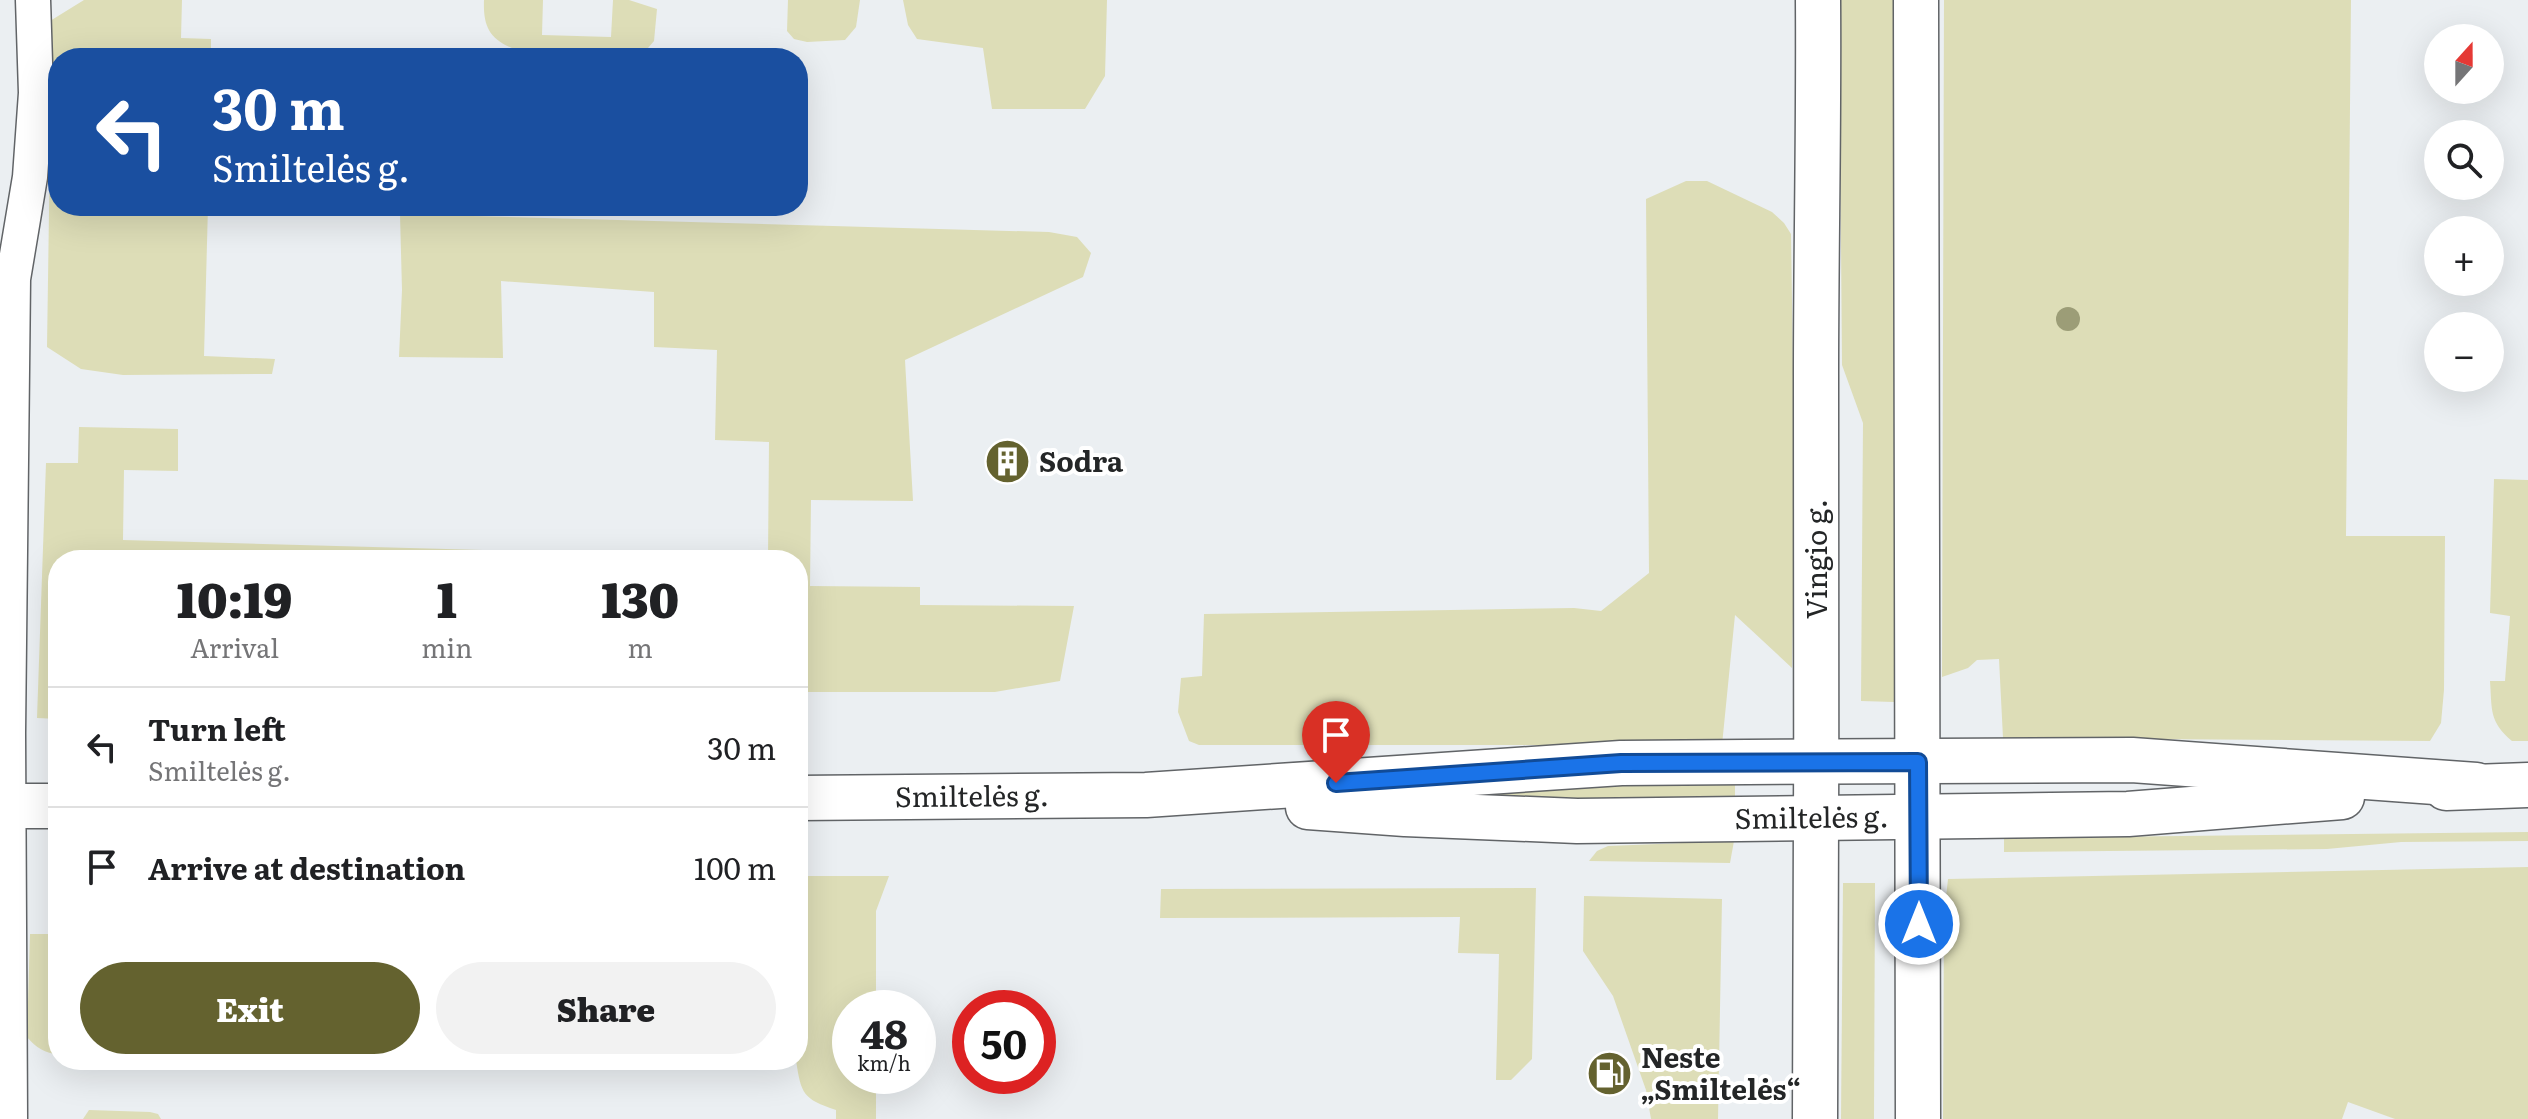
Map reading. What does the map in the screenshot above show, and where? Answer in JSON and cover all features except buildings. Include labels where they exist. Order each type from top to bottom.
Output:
[{"type":"street","points":[[10,1119],[5,806],[13,279],[31,163],[36,93],[33,0]]},
{"type":"street","name":"Vingio g.","points":[[1815,1119],[1818,0]]},
{"type":"street","points":[[1916,0],[1918,1119]]},
{"type":"street","name":"Smiltelės g.","points":[[808,798],[1146,795],[1621,763],[2132,760],[2476,785],[2528,785]]},
{"type":"street","name":"Smiltelės g.","points":[[1146,795],[1405,814],[1577,821],[2128,814],[2476,785]]},
{"type":"street","points":[[5,806],[48,806]]},
{"type":"green space","points":[[84,0],[182,0],[181,38],[211,39],[211,48],[50,48],[50,21]]},
{"type":"green space","points":[[484,0],[543,0],[542,35],[611,37],[613,0],[629,0],[657,9],[654,41],[648,48],[512,48],[493,36],[485,17]]},
{"type":"green space","points":[[788,0],[860,0],[856,27],[845,40],[807,42],[794,39],[787,31]]},
{"type":"green space","points":[[903,0],[1107,0],[1105,76],[1085,109],[992,109],[983,48],[917,39],[908,25]]},
{"type":"green space","points":[[1839,0],[1896,0],[1894,702],[1861,701],[1863,423],[1842,365]]},
{"type":"green space","points":[[1944,0],[2351,0],[2346,536],[2445,536],[2444,690],[2441,723],[2430,741],[2003,738],[1999,659],[1977,660],[1968,668],[1942,677]]},
{"type":"green space","points":[[1686,181],[1707,181],[1772,212],[1791,234],[1795,503],[1792,668],[1735,615],[1722,745],[1199,745],[1189,741],[1178,712],[1181,678],[1202,676],[1204,614],[1574,608],[1601,611],[1649,573],[1646,199]]},
{"type":"green space","points":[[49,216],[208,216],[204,356],[275,359],[272,374],[123,375],[81,369],[47,347]]},
{"type":"green space","points":[[400,216],[1049,232],[1077,237],[1091,253],[1083,277],[905,360],[913,501],[811,500],[810,586],[920,587],[920,605],[1074,606],[1060,681],[995,692],[808,692],[808,550],[768,550],[769,442],[715,440],[717,350],[654,347],[654,292],[501,281],[503,358],[399,357],[402,290]]},
{"type":"green space","points":[[79,427],[178,429],[178,471],[124,470],[123,540],[481,550],[48,550],[48,719],[37,718],[46,463],[78,463]]},
{"type":"green space","points":[[2494,479],[2528,480],[2528,741],[2512,741],[2499,728],[2492,707],[2490,681],[2505,681],[2510,616],[2490,613]]},
{"type":"green space","points":[[1735,783],[1735,797],[1612,799],[1406,795],[1489,784]]},
{"type":"green space","points":[[2528,832],[2528,841],[2401,842],[2327,849],[2004,852],[2004,838]]},
{"type":"green space","points":[[1734,841],[1730,863],[1589,861],[1597,851],[1608,846]]},
{"type":"green space","points":[[2528,867],[2528,1119],[2395,1119],[2348,1102],[2342,1119],[1943,1119],[1944,916],[1948,879]]},
{"type":"green space","points":[[808,876],[889,876],[876,911],[876,990],[832,990],[832,1094],[876,1094],[876,1119],[836,1119],[836,1110],[810,1098],[802,1088],[798,1070],[808,1070]]},
{"type":"green space","points":[[1843,883],[1875,883],[1874,1119],[1841,1119]]},
{"type":"green space","points":[[1536,888],[1532,1059],[1511,1080],[1496,1080],[1499,954],[1458,953],[1460,917],[1160,918],[1161,889]]},
{"type":"green space","points":[[1584,896],[1722,899],[1718,1119],[1651,1119],[1646,1090],[1613,996],[1583,951]]},
{"type":"green space","points":[[30,934],[48,934],[48,1052],[27,1037]]},
{"type":"green space","points":[[89,1110],[150,1112],[158,1114],[161,1119],[83,1119]]},
{"type":"place","name":"Sodra","points":[[1008,462]]},
{"type":"place","name":"Neste „Smiltelės“","points":[[1610,1074]]},
{"type":"route","points":[[1336,783],[1621,763],[1918,762],[1919,924]]}]
